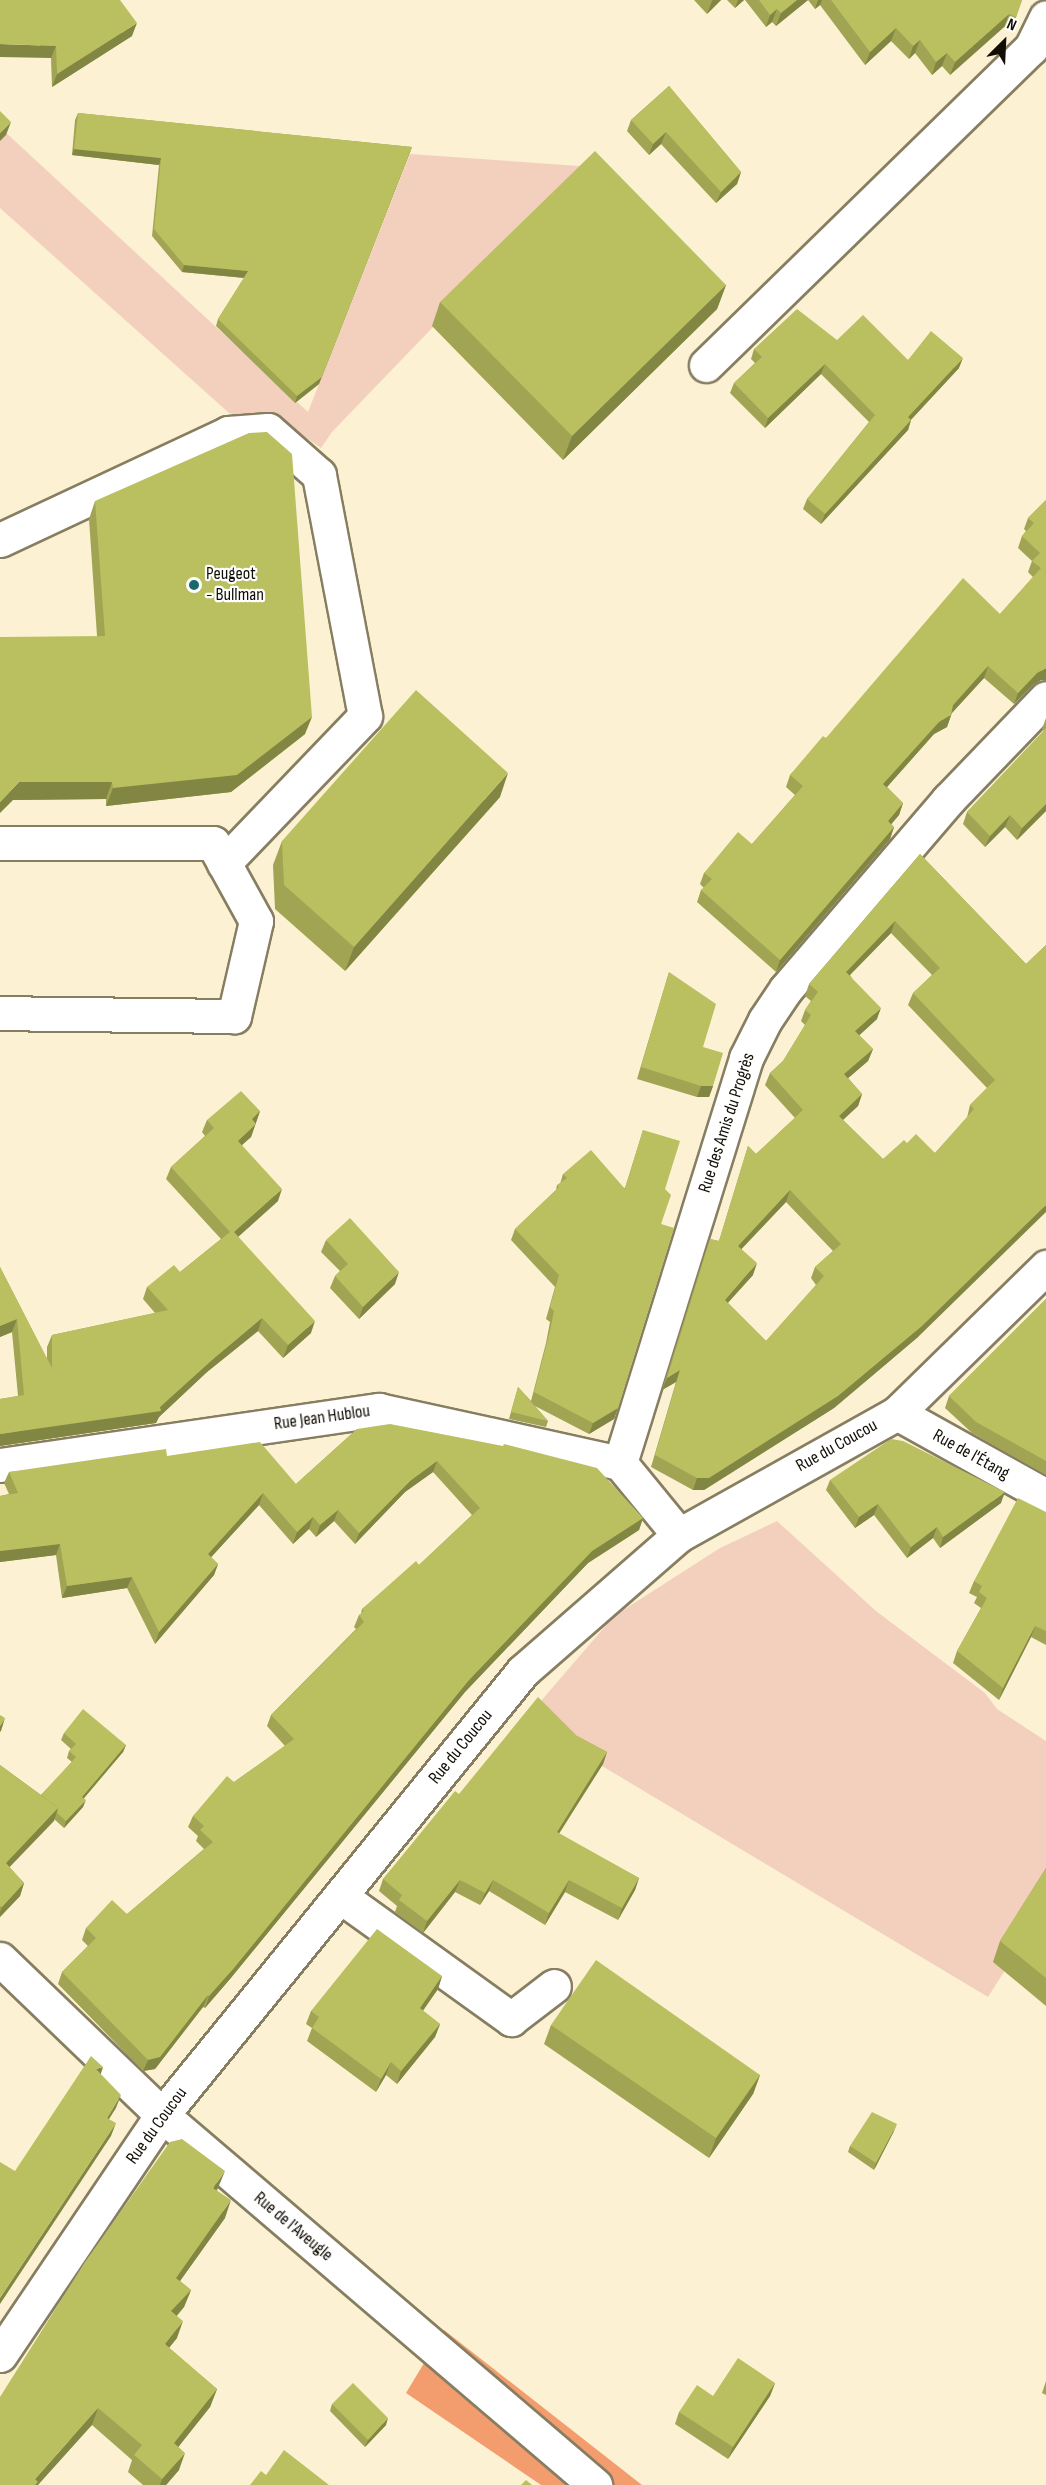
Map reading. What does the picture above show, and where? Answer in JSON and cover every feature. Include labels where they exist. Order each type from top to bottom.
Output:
[{"type":"street","points":[[706,365],[1031,48],[1046,16]]},
{"type":"street","points":[[0,540],[228,433],[268,430],[319,476],[365,716],[224,863]]},
{"type":"street","name":"Rue des Amis du Progrès","points":[[620,1463],[746,1058],[765,1020],[786,989],[948,800],[1046,698]]},
{"type":"street","points":[[0,843],[213,843],[256,921],[234,1016],[0,1012]]},
{"type":"street","name":"Rue du Coucou","points":[[0,2355],[162,2115],[523,1671],[679,1535],[897,1413],[1046,1267]]},
{"type":"street","name":"Rue Jean Hublou","points":[[0,1465],[379,1410],[620,1463]]},
{"type":"street","name":"Rue de l'Étang","points":[[897,1413],[1046,1496]]},
{"type":"street","points":[[620,1463],[679,1535]]},
{"type":"street","points":[[340,1896],[512,2019],[554,1986]]},
{"type":"street","name":"Rue de l'Aveugle","points":[[0,1959],[162,2115],[595,2485]]},
{"type":"shaded area","points":[[2,129],[308,412],[410,154],[594,167],[435,325],[332,432],[321,448],[292,428],[229,413],[0,208],[0,131]]},
{"type":"shaded area","points":[[777,1521],[876,1611],[985,1693],[997,1709],[1046,1741],[1046,1878],[1021,1945],[988,1997],[572,1748],[534,1709],[614,1616],[720,1548]]},
{"type":"shaded area","points":[[444,2330],[642,2485],[541,2485],[406,2393]]},
{"type":"building","points":[[0,0],[120,0],[137,23],[57,74],[56,46],[0,44]]},
{"type":"building","points":[[759,0],[797,0],[781,13],[777,9],[770,15]]},
{"type":"building","points":[[831,0],[1022,0],[1016,17],[1009,14],[955,62],[947,53],[936,62],[920,40],[913,46],[896,28],[870,52]]},
{"type":"building","points":[[669,86],[741,172],[721,192],[666,132],[653,144],[631,120]]},
{"type":"building","points":[[0,111],[11,122],[0,133]]},
{"type":"building","points":[[78,113],[412,147],[322,377],[297,396],[218,319],[248,271],[184,265],[154,229],[161,158],[74,149]]},
{"type":"building","points":[[595,151],[726,285],[572,436],[440,302]]},
{"type":"building","points":[[797,309],[837,340],[863,315],[908,360],[931,331],[963,358],[908,417],[911,420],[825,514],[807,499],[875,415],[825,364],[768,418],[734,383],[762,357],[754,349]]},
{"type":"building","name":"Peugeot - Bullman","points":[[267,432],[292,454],[312,717],[237,775],[113,788],[112,782],[19,782],[0,802],[0,637],[105,636],[95,501],[249,433]]},
{"type":"building","points":[[1046,500],[1046,668],[1037,673],[1018,693],[988,666],[953,705],[951,715],[939,722],[883,784],[903,803],[888,821],[894,827],[780,960],[701,890],[712,879],[704,873],[738,832],[752,844],[803,786],[790,775],[823,736],[826,738],[963,578],[1000,614],[1041,568],[1032,561],[1040,553],[1022,536],[1034,523],[1028,518]]},
{"type":"building","points":[[416,690],[508,773],[354,947],[284,885],[282,841]]},
{"type":"building","points":[[1046,728],[1046,804],[1022,828],[1010,815],[990,836],[967,812]]},
{"type":"building","points":[[920,854],[1026,964],[1046,945],[1046,1205],[922,1326],[838,1396],[709,1478],[697,1478],[655,1455],[680,1370],[667,1378],[710,1239],[719,1241],[748,1146],[756,1154],[803,1110],[770,1073],[783,1061],[811,1015],[805,1010],[818,992],[809,984]],"holes":[[[895,921],[940,968],[913,993],[995,1080],[970,1105],[974,1109],[935,1153],[916,1134],[907,1143],[904,1140],[883,1159],[839,1116],[862,1094],[844,1074],[873,1049],[855,1031],[881,1008],[846,972]],[[790,1190],[841,1244],[815,1267],[824,1276],[766,1341],[725,1300],[757,1263],[738,1246]]]},
{"type":"building","points":[[669,972],[716,1004],[703,1047],[723,1053],[713,1086],[701,1086],[641,1067]]},
{"type":"building","points":[[241,1091],[260,1111],[252,1119],[256,1124],[238,1141],[282,1189],[234,1232],[315,1321],[288,1345],[262,1318],[160,1407],[161,1411],[0,1434],[0,1399],[24,1395],[17,1319],[0,1326],[0,1267],[52,1368],[52,1335],[168,1310],[147,1287],[174,1265],[180,1272],[230,1232],[171,1167],[214,1128],[207,1120]]},
{"type":"building","points":[[643,1130],[680,1141],[665,1189],[671,1195],[661,1224],[674,1228],[618,1408],[593,1423],[534,1392],[550,1331],[554,1311],[550,1307],[559,1275],[515,1229],[559,1187],[557,1185],[567,1178],[563,1174],[591,1150],[625,1189]]},
{"type":"building","points":[[350,1218],[399,1272],[363,1307],[335,1276],[348,1264],[326,1240]]},
{"type":"building","points":[[1046,1299],[1046,1461],[976,1422],[949,1396]]},
{"type":"building","points":[[518,1387],[548,1421],[511,1412]]},
{"type":"building","points":[[390,1424],[503,1446],[504,1444],[597,1468],[643,1518],[592,1551],[469,1680],[234,1968],[208,1995],[160,2057],[148,2060],[62,1972],[96,1938],[86,1928],[112,1900],[127,1914],[213,1842],[200,1830],[204,1826],[193,1816],[227,1776],[234,1782],[294,1739],[271,1715],[364,1622],[359,1615],[364,1611],[362,1609],[416,1561],[419,1565],[480,1508],[437,1461],[410,1481],[359,1533],[338,1510],[320,1525],[313,1517],[297,1532],[263,1493],[208,1554],[218,1564],[159,1632],[132,1577],[67,1586],[60,1544],[0,1551],[0,1496],[18,1493],[9,1472],[166,1449],[167,1456],[260,1442],[296,1484],[357,1429]]},
{"type":"building","points":[[891,1439],[903,1441],[1005,1492],[943,1537],[937,1527],[911,1547],[878,1504],[859,1517],[830,1480]]},
{"type":"building","points":[[1018,1498],[1046,1512],[1046,1631],[1035,1626],[1003,1688],[957,1651],[987,1598],[979,1592],[982,1586],[974,1581]]},
{"type":"building","points":[[538,1697],[577,1736],[607,1752],[557,1832],[639,1878],[622,1908],[569,1880],[549,1913],[493,1880],[485,1893],[460,1880],[427,1921],[399,1900],[402,1895],[383,1879],[455,1791],[459,1794]]},
{"type":"building","points":[[83,1709],[126,1745],[82,1797],[86,1800],[66,1821],[57,1813],[58,1808],[41,1795],[76,1757],[69,1751],[76,1744],[64,1733]]},
{"type":"building","points":[[0,1715],[5,1718],[0,1726]]},
{"type":"building","points":[[0,1765],[58,1808],[6,1863],[24,1883],[2,1907],[0,1906]]},
{"type":"building","points":[[1046,1868],[1046,1978],[1000,1941]]},
{"type":"building","points":[[377,1929],[442,1976],[420,2008],[440,2024],[401,2071],[391,2062],[381,2079],[312,2028],[319,2017],[311,2011]]},
{"type":"building","points":[[596,1960],[760,2075],[716,2138],[551,2025]]},
{"type":"building","points":[[91,2056],[103,2067],[96,2069],[121,2095],[107,2118],[116,2123],[0,2298],[0,2162],[15,2171]]},
{"type":"building","points":[[872,2112],[897,2124],[876,2163],[850,2146]]},
{"type":"building","points":[[182,2139],[225,2171],[213,2188],[231,2200],[176,2278],[191,2290],[171,2311],[183,2321],[165,2344],[217,2389],[174,2443],[185,2453],[162,2479],[134,2455],[142,2445],[98,2408],[35,2479],[38,2482],[35,2485],[0,2485],[0,2397],[85,2262],[170,2142]]},
{"type":"building","points":[[738,2358],[775,2383],[733,2447],[679,2412],[697,2385],[713,2396]]},
{"type":"building","points":[[353,2383],[388,2418],[368,2440],[332,2404]]},
{"type":"building","points":[[284,2450],[329,2485],[250,2485],[261,2471],[266,2475]]},
{"type":"building","points":[[526,2480],[532,2485],[521,2485]]},
{"type":"place","name":"Peugeot - Bullman","points":[[194,585]]}]
